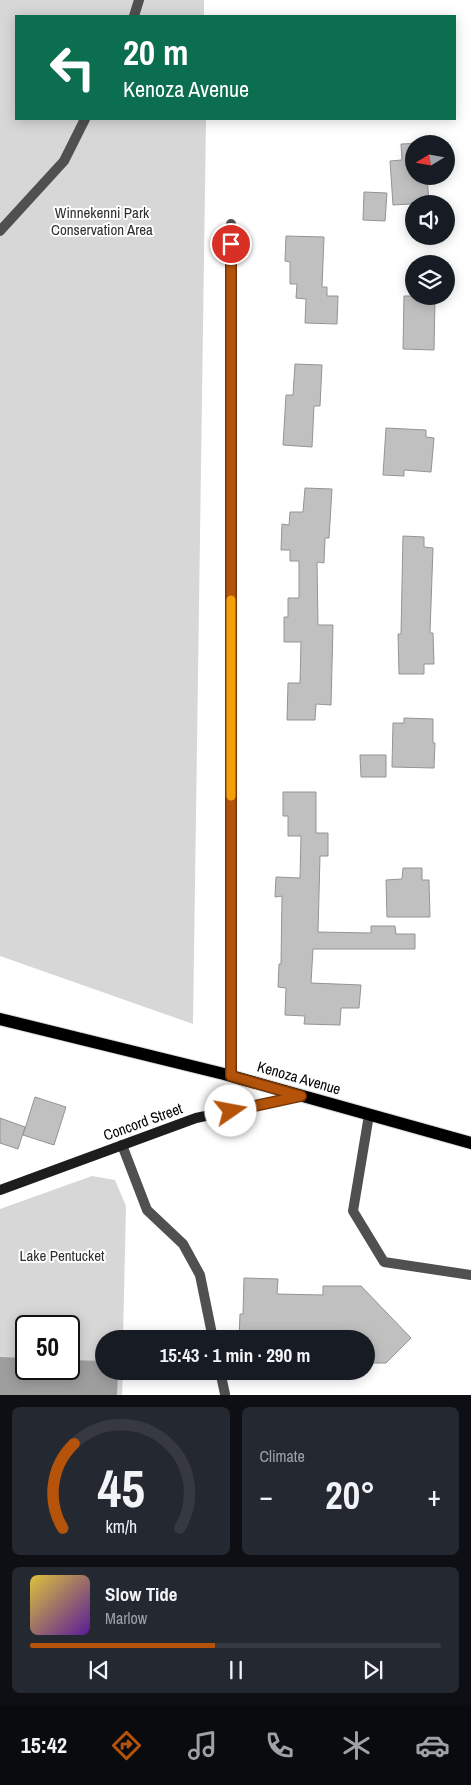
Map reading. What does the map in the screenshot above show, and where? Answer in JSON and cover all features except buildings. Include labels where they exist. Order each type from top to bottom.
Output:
[{"type":"main road","name":"Kenoza Avenue","points":[[0,1019],[231,1076],[471,1143]]},
{"type":"main road","name":"Concord Street","points":[[0,1190],[196,1118],[301,1096]]},
{"type":"street","points":[[134,15],[139,0]]},
{"type":"street","points":[[0,230],[64,161],[84,120]]},
{"type":"street","points":[[231,224],[231,1076]]},
{"type":"street","points":[[369,1115],[353,1211],[384,1262],[471,1275]]},
{"type":"street","points":[[122,1146],[147,1210],[183,1244],[200,1275],[211,1330]]},
{"type":"street","points":[[222,1380],[225,1394]]},
{"type":"green space","name":"Winnekenni Park Conservation Area","points":[[0,0],[204,0],[204,15],[15,15],[15,120],[206,120],[193,1024],[0,956]]},
{"type":"green space","name":"Lake Pentucket","points":[[92,1176],[115,1180],[126,1206],[123,1330],[95,1330],[95,1380],[123,1380],[122,1395],[0,1395],[0,1209]]},
{"type":"shaded area","points":[[0,1357],[15,1358],[15,1380],[80,1380],[80,1360],[95,1361],[95,1380],[118,1380],[117,1395],[0,1395]]},
{"type":"slow traffic","points":[[231,600],[231,796]]},
{"type":"route","points":[[231,244],[231,1076],[301,1096],[231,1111]]}]
